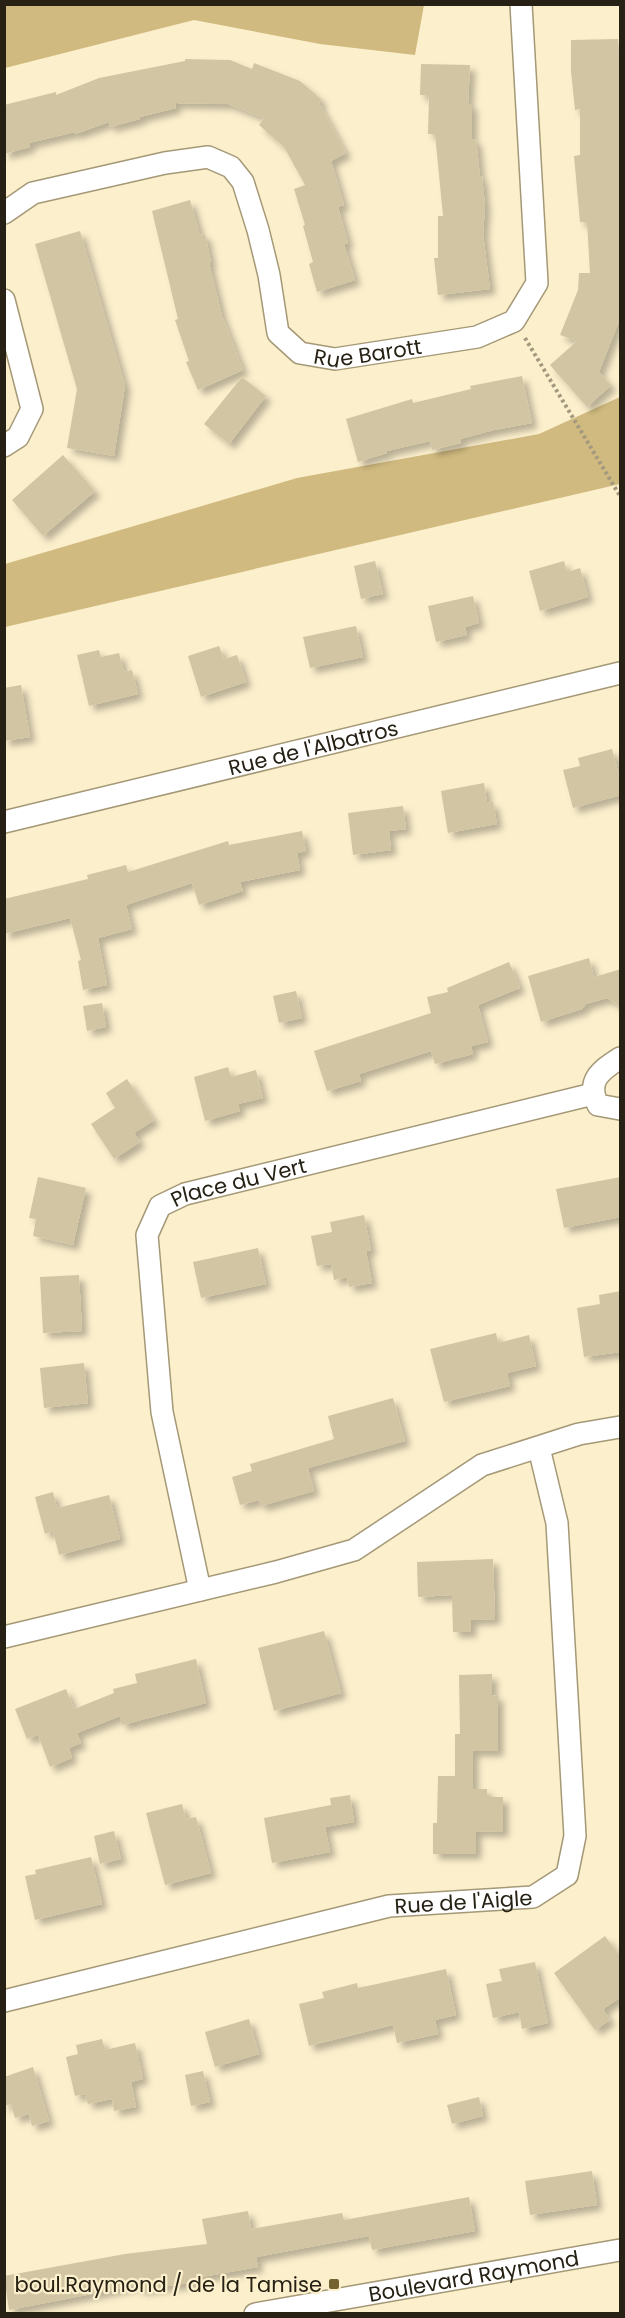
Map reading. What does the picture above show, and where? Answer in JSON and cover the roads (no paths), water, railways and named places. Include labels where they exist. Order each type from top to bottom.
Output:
[{"type":"street","name":"Rue Barott","points":[[4,213],[33,193],[165,163],[208,157],[231,167],[243,182],[269,275],[278,333],[300,353],[335,359],[477,337],[514,321],[537,283],[521,4]]},
{"type":"street","points":[[4,300],[32,409],[18,437],[4,446]]},
{"type":"street","name":"Rue de l'Albatros","points":[[4,822],[621,673]]},
{"type":"street","points":[[621,1058],[598,1076],[593,1085],[593,1094],[598,1106],[621,1109]]},
{"type":"street","name":"Place du Vert","points":[[200,1590],[162,1412],[147,1235],[160,1206],[185,1194],[593,1094]]},
{"type":"street","points":[[4,1637],[354,1550],[482,1465],[579,1434],[621,1427]]},
{"type":"street","name":"Rue de l'Aigle","points":[[4,2001],[390,1906],[533,1897],[567,1875],[575,1836],[558,1523],[539,1448]]},
{"type":"street","name":"Boulevard Raymond","points":[[255,2313],[291,2310],[621,2250]]},
{"type":"place","name":"boul.Raymond / de la Tamise","points":[[334,2284]]}]
